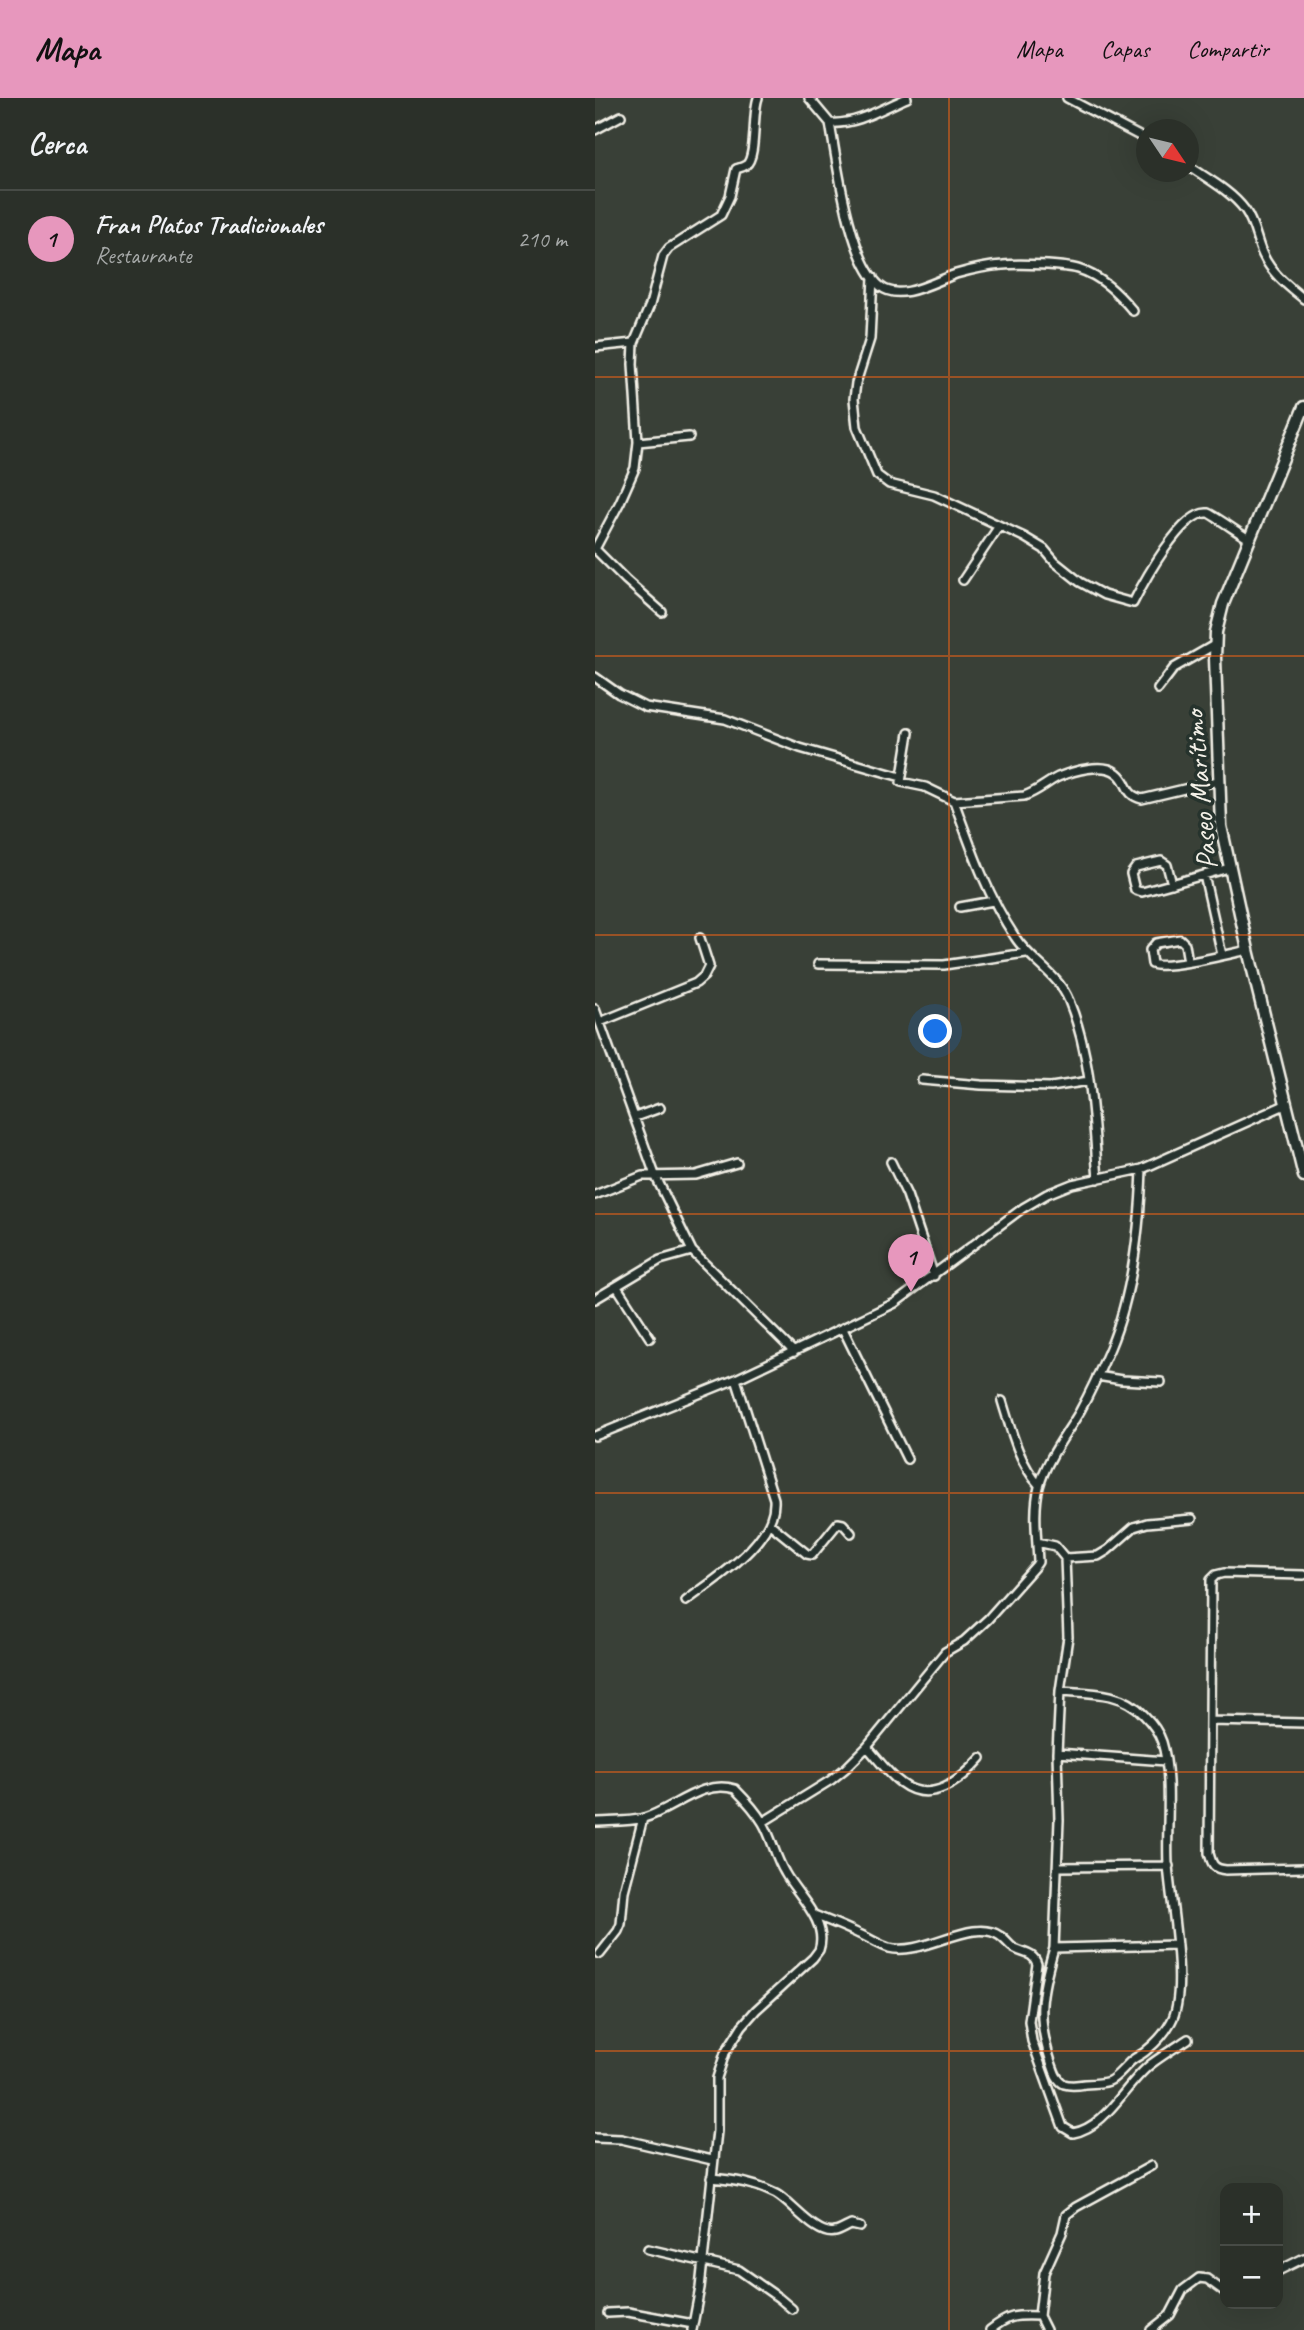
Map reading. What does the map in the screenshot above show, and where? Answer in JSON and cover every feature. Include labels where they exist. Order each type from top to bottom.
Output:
[{"type":"main road","name":"Paseo Marítimo","points":[[1304,407],[1223,604],[1216,632],[1221,826],[1248,950],[1304,1176]]},
{"type":"street","points":[[663,612],[625,580],[595,549],[635,468],[638,442],[633,365],[635,343],[650,305],[663,256],[669,248],[721,215],[726,208],[736,169],[747,164],[752,156],[754,110],[758,98]]},
{"type":"street","points":[[809,98],[830,123],[845,205],[857,245],[873,277],[890,292],[908,292],[959,273],[1005,264],[1077,269],[1101,280],[1133,311]]},
{"type":"street","points":[[830,123],[851,122],[907,98]]},
{"type":"street","points":[[1067,98],[1136,135]]},
{"type":"street","points":[[595,131],[621,116]]},
{"type":"street","points":[[1199,173],[1222,188],[1244,209],[1254,226],[1262,254],[1273,272],[1304,299]]},
{"type":"street","points":[[873,277],[870,339],[856,383],[854,399],[857,427],[873,469],[883,481],[934,495],[999,526],[1044,548],[1055,562],[1080,582],[1104,595],[1133,603],[1153,564],[1187,524],[1201,514],[1212,514],[1227,527],[1249,539]]},
{"type":"street","points":[[595,347],[635,343]]},
{"type":"street","points":[[638,442],[689,438]]},
{"type":"street","points":[[963,580],[999,526]]},
{"type":"street","points":[[1158,689],[1174,668],[1216,644]]},
{"type":"street","points":[[595,677],[619,694],[645,707],[725,719],[800,748],[901,777]]},
{"type":"street","points":[[909,733],[901,782],[925,787],[954,801],[1024,796],[1056,778],[1074,772],[1104,768],[1115,771],[1133,797],[1142,799],[1218,781]]},
{"type":"street","points":[[954,801],[993,901],[1026,953],[1057,979],[1069,999],[1079,1030],[1089,1081],[1098,1179]]},
{"type":"street","points":[[1172,884],[1167,865],[1161,861],[1136,867],[1131,874],[1138,892],[1172,884],[1229,868]]},
{"type":"street","points":[[1203,875],[1222,955]]},
{"type":"street","points":[[960,907],[993,901]]},
{"type":"street","points":[[600,1022],[696,983],[704,976],[709,966],[700,939]]},
{"type":"street","points":[[1188,962],[1185,944],[1180,939],[1156,943],[1150,950],[1154,966],[1188,962],[1248,950]]},
{"type":"street","points":[[818,964],[944,965],[1026,953]]},
{"type":"street","points":[[595,1009],[655,1175],[692,1251],[794,1353]]},
{"type":"street","points":[[922,1080],[981,1086],[1051,1087],[1089,1081]]},
{"type":"street","points":[[595,1436],[736,1379],[895,1303],[1023,1208],[1047,1194],[1072,1184],[1142,1170],[1287,1104]]},
{"type":"street","points":[[635,1116],[660,1108]]},
{"type":"street","points":[[891,1162],[908,1195],[934,1276]]},
{"type":"street","points":[[595,1195],[642,1176],[696,1175],[737,1163]]},
{"type":"street","points":[[763,1822],[831,1780],[867,1747],[945,1652],[964,1641],[988,1619],[1038,1562],[1035,1516],[1039,1485],[1111,1346],[1133,1269],[1141,1216],[1142,1170]]},
{"type":"street","points":[[595,1299],[660,1259],[692,1251]]},
{"type":"street","points":[[617,1287],[650,1338]]},
{"type":"street","points":[[843,1329],[907,1459]]},
{"type":"street","points":[[1097,1376],[1161,1382]]},
{"type":"street","points":[[686,1601],[741,1559],[770,1524],[775,1509],[736,1379]]},
{"type":"street","points":[[1002,1401],[1029,1474],[1039,1485]]},
{"type":"street","points":[[1065,1558],[1098,1556],[1133,1527],[1192,1519]]},
{"type":"street","points":[[770,1524],[807,1554],[812,1555],[838,1523],[843,1524],[851,1533]]},
{"type":"street","points":[[1037,1542],[1055,1546],[1065,1558],[1068,1637],[1060,1691],[1057,1753],[1058,1867],[1055,1948],[1048,1968],[1040,2018],[1045,2045],[1055,2074],[1061,2082],[1068,2085],[1114,2081],[1132,2060],[1160,2038],[1173,2019],[1176,2004],[1177,1945],[1168,1866],[1166,1761],[1161,1739],[1143,1714],[1127,1702],[1102,1693],[1060,1691]]},
{"type":"street","points":[[1304,1574],[1224,1573],[1216,1574],[1211,1580],[1209,1853],[1211,1864],[1218,1869],[1304,1868]]},
{"type":"street","points":[[1210,1721],[1304,1723]]},
{"type":"street","points":[[867,1747],[898,1782],[925,1793],[950,1785],[967,1773],[981,1758]]},
{"type":"street","points":[[1057,1753],[1166,1761]]},
{"type":"street","points":[[595,1822],[643,1818],[696,1793],[726,1786],[735,1789],[763,1822],[784,1872],[814,1915],[820,1938],[819,1950],[813,1958],[756,2010],[725,2053],[717,2078],[717,2131],[693,2327],[628,2312],[608,2313]]},
{"type":"street","points":[[600,1954],[621,1924],[624,1891],[643,1818]]},
{"type":"street","points":[[1058,1867],[1168,1866]]},
{"type":"street","points":[[814,1915],[889,1948],[910,1949],[975,1930],[999,1934],[1013,1948],[1034,1957],[1037,1964],[1029,2021],[1032,2041],[1063,2127],[1073,2133],[1083,2131],[1099,2120],[1151,2065],[1188,2039]]},
{"type":"street","points":[[1055,1948],[1177,1945]]},
{"type":"street","points":[[595,2138],[621,2139],[712,2160]]},
{"type":"street","points":[[1046,2330],[1039,2316],[1045,2273],[1062,2233],[1066,2215],[1151,2166]]},
{"type":"street","points":[[711,2178],[736,2180],[776,2194],[797,2209],[811,2224],[828,2232],[851,2225],[860,2227]]},
{"type":"street","points":[[648,2249],[739,2270],[792,2309]]},
{"type":"street","points":[[1283,2268],[1304,2258]]},
{"type":"street","points":[[1151,2330],[1170,2315],[1183,2290],[1199,2278],[1207,2279],[1220,2288]]},
{"type":"street","points":[[990,2330],[1005,2318],[1017,2315],[1039,2316]]},
{"type":"place","name":"Fran Platos Tradicionales","points":[[911,1292]]}]
